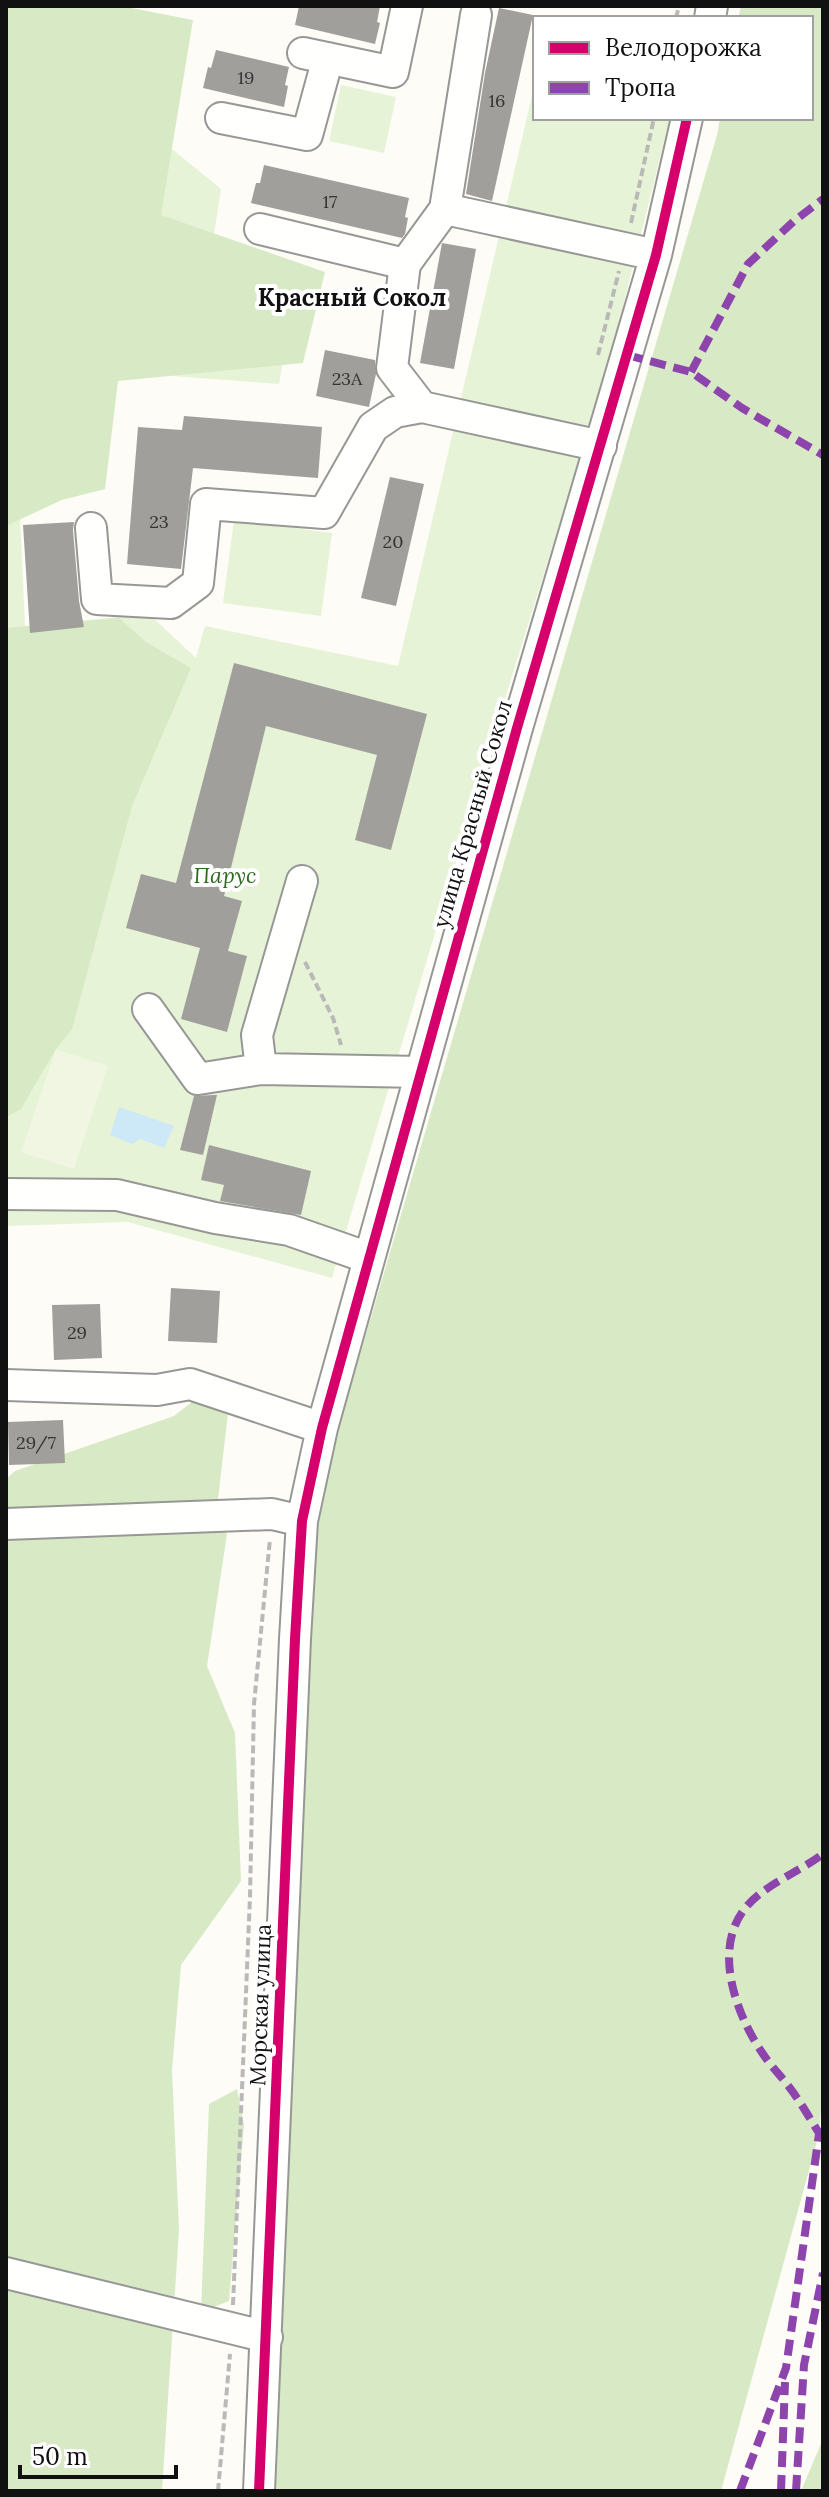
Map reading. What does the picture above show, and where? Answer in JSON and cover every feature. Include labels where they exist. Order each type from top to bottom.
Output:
[{"type":"street","points":[[221,118],[307,135],[316,56],[393,72],[407,6]]},
{"type":"street","points":[[422,407],[392,368],[405,264],[445,209],[476,15]]},
{"type":"street","name":"улица Красный Сокол","points":[[302,1521],[322,1428],[517,728],[656,255],[687,120]]},
{"type":"street","points":[[445,209],[656,255]]},
{"type":"street","points":[[260,229],[405,264]]},
{"type":"street","points":[[91,528],[97,599],[171,603],[198,583],[206,504],[324,513],[373,427],[395,412],[422,407],[601,446]]},
{"type":"street","points":[[261,1069],[257,1035],[302,881]]},
{"type":"street","points":[[148,1009],[198,1079],[261,1069],[421,1072]]},
{"type":"street","points":[[6,1194],[117,1195],[215,1218],[289,1230],[369,1258]]},
{"type":"street","points":[[6,1385],[157,1390],[190,1384],[322,1428]]},
{"type":"street","points":[[6,1524],[272,1514],[302,1521]]},
{"type":"street","name":"Морская улица","points":[[259,2491],[302,1521]]},
{"type":"street","points":[[6,2273],[267,2337]]},
{"type":"path","points":[[282,951],[305,962],[333,1018],[349,1071]]},
{"type":"green space","points":[[6,6],[121,6],[193,20],[161,215],[325,272],[303,363],[118,381],[105,489],[62,500],[6,526]]},
{"type":"green space","points":[[741,6],[823,6],[823,2085],[819,2134],[721,2491],[271,2491],[316,1505],[720,120],[813,120],[813,16],[738,16]]},
{"type":"green space","points":[[341,85],[396,97],[384,153],[329,141]]},
{"type":"green space","name":"Парус","points":[[533,92],[533,120],[670,120],[606,374],[503,705],[332,1278],[128,1222],[6,1226],[6,136],[155,135],[221,189],[211,253],[299,272],[279,384],[105,371],[18,468],[25,626],[149,614],[196,658],[205,626],[398,666]]},
{"type":"green space","points":[[234,520],[332,533],[321,616],[223,603]]},
{"type":"green space","points":[[119,618],[146,642],[191,668],[132,806],[72,1029],[56,1049],[21,1109],[6,1117],[6,628]]},
{"type":"green space","points":[[56,1049],[108,1066],[74,1169],[21,1152]]},
{"type":"green space","points":[[201,1395],[229,1405],[216,1516],[227,1534],[207,1666],[235,1733],[241,1881],[181,1965],[172,2070],[179,2230],[162,2491],[6,2491],[6,1479],[15,1471],[174,1416]]},
{"type":"green space","points":[[237,2089],[244,2125],[229,2301],[201,2312],[209,2104]]},
{"type":"green space","points":[[823,2439],[823,2491],[801,2491]]},
{"type":"water","points":[[119,1107],[174,1126],[164,1148],[140,1139],[132,1144],[110,1135]]},
{"type":"building","points":[[299,6],[380,6],[375,44],[295,25]]},
{"type":"building","points":[[499,8],[533,15],[492,201],[466,194],[485,73]]},
{"type":"building","points":[[216,50],[289,67],[284,107],[203,88]]},
{"type":"building","points":[[264,165],[409,198],[405,234],[402,238],[251,203]]},
{"type":"building","points":[[442,243],[476,249],[454,369],[420,363]]},
{"type":"building","points":[[325,350],[375,360],[376,374],[369,407],[316,396]]},
{"type":"building","points":[[184,416],[322,427],[318,478],[193,468],[181,569],[127,564],[138,427],[182,430]]},
{"type":"building","points":[[390,477],[424,484],[396,606],[361,598]]},
{"type":"building","points":[[74,522],[79,601],[84,627],[30,633],[23,525]]},
{"type":"building","points":[[234,663],[427,714],[391,850],[355,840],[377,755],[266,726],[224,896],[242,901],[228,951],[247,956],[227,1032],[181,1019],[200,948],[126,928],[141,874],[176,883]]},
{"type":"building","points":[[217,1095],[203,1155],[180,1150],[194,1096]]},
{"type":"building","points":[[209,1145],[311,1171],[301,1215],[220,1201],[224,1185],[201,1180]]},
{"type":"building","points":[[171,1288],[220,1291],[217,1343],[168,1341]]},
{"type":"building","points":[[100,1304],[102,1358],[54,1360],[52,1305]]},
{"type":"building","points":[[63,1420],[65,1463],[9,1465],[8,1422]]},
{"type":"marked path","points":[[691,372],[748,264],[823,199]]},
{"type":"marked path","points":[[627,355],[691,372],[742,408],[823,455]]},
{"type":"marked path","points":[[823,1854],[760,1894],[743,1911],[734,1928],[729,1965],[737,2003],[753,2039],[823,2139]]},
{"type":"marked path","points":[[740,2491],[786,2368],[819,2134]]},
{"type":"marked path","points":[[796,2491],[804,2365],[823,2273]]},
{"type":"marked path","points":[[781,2491],[785,2382]]},
{"type":"cycle path","points":[[259,2491],[302,1521],[322,1428],[517,728],[656,255],[687,120]]},
{"type":"district","name":"Красный Сокол","points":[[352,297]]}]
